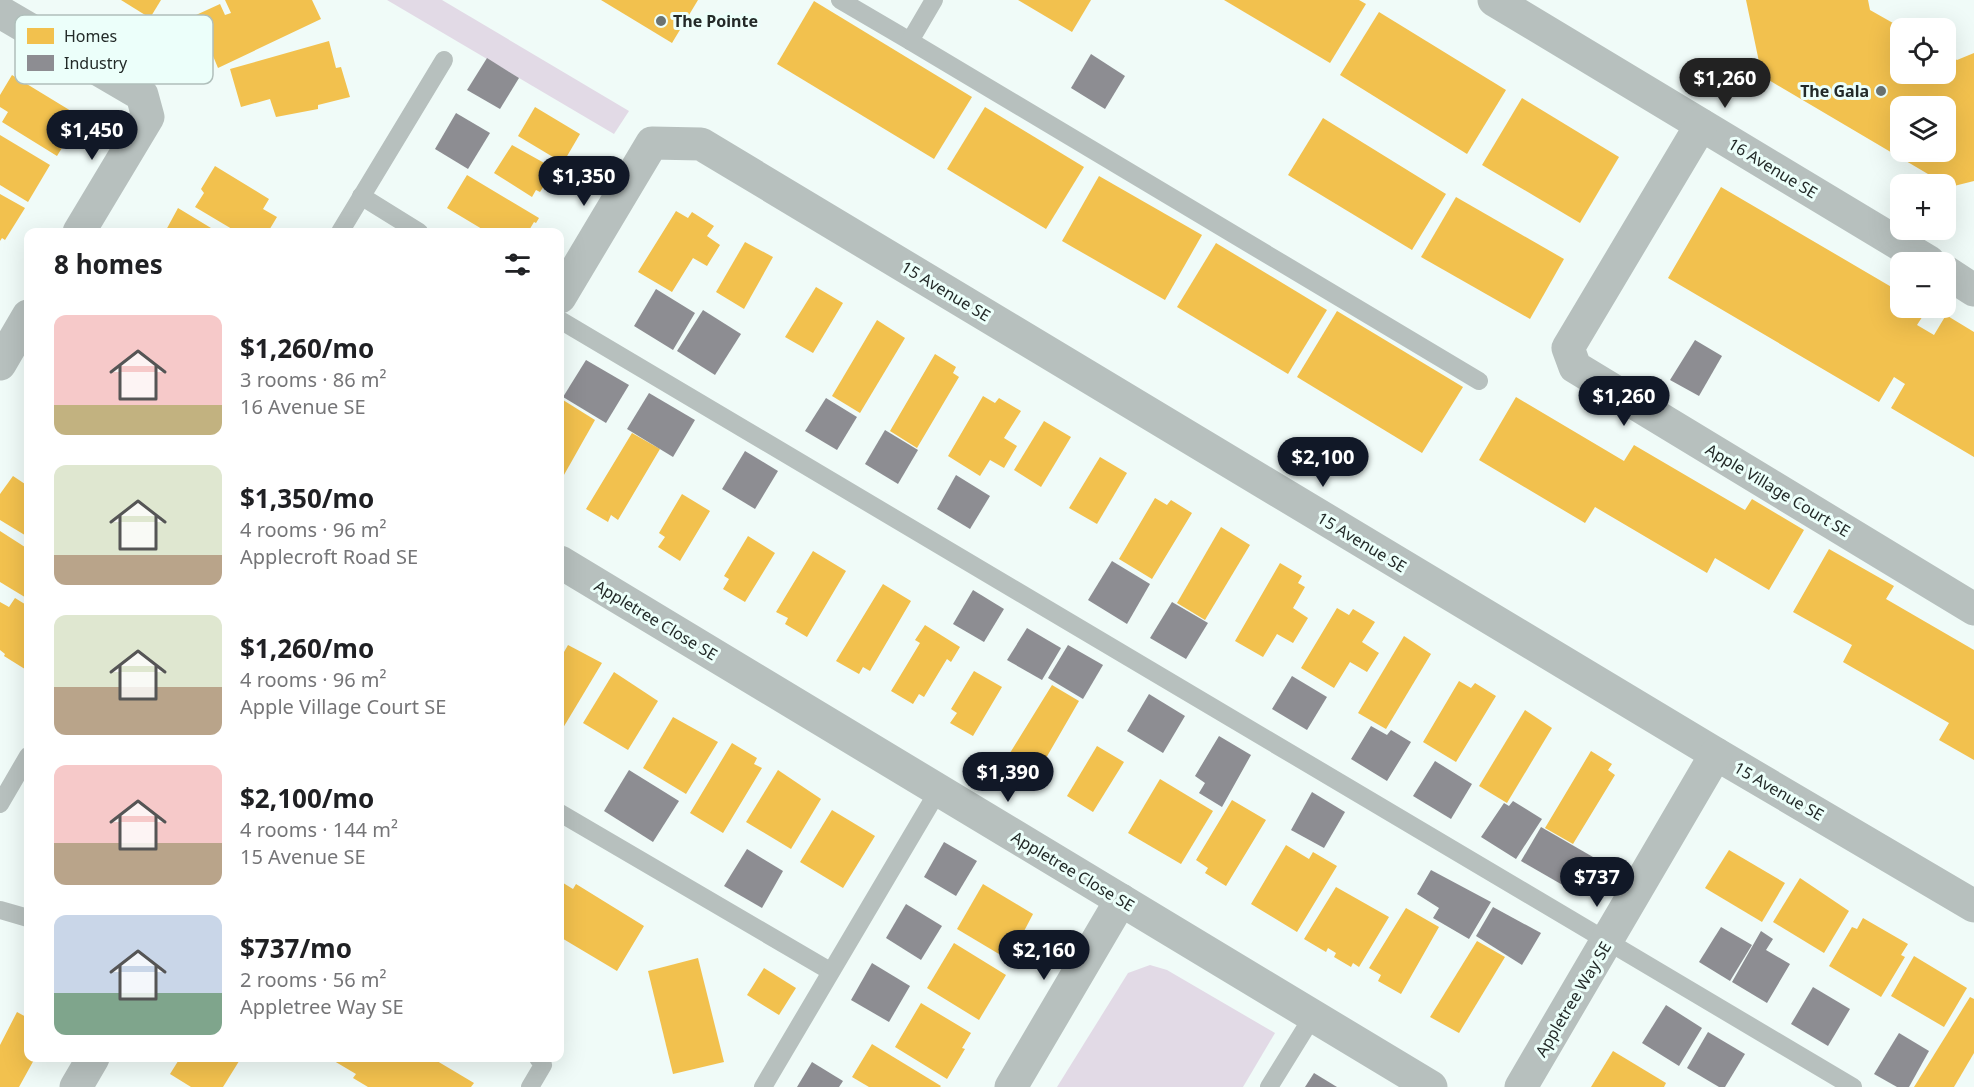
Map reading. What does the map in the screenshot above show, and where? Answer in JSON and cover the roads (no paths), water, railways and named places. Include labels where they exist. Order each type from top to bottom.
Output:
[{"type":"street","name":"16 Avenue SE","points":[[1494,0],[1912,252]]},
{"type":"street","points":[[0,12],[15,21]]},
{"type":"street","points":[[81,228],[148,117],[142,95],[123,84]]},
{"type":"street","name":"Apple Village Court SE","points":[[1701,125],[1568,348],[1575,367],[1974,609]]},
{"type":"street","name":"15 Avenue SE","points":[[564,290],[652,143],[701,144],[1716,754],[1974,906]]},
{"type":"street","points":[[1956,278],[1974,290]]},
{"type":"street","points":[[0,364],[24,323]]},
{"type":"street","name":"Appletree Close SE","points":[[564,564],[1431,1087]]},
{"type":"street","name":"Appletree Way SE","points":[[1521,1087],[1716,754]]},
{"type":"street","points":[[1011,1087],[1121,900]]},
{"type":"street","points":[[76,1087],[91,1062]]},
{"type":"lane","points":[[840,0],[1479,381]]},
{"type":"lane","points":[[910,40],[934,0]]},
{"type":"lane","points":[[342,228],[444,60]]},
{"type":"lane","points":[[362,196],[414,228]]},
{"type":"lane","points":[[564,322],[1853,1087]]},
{"type":"lane","points":[[0,804],[24,763]]},
{"type":"lane","points":[[763,1087],[938,791]]},
{"type":"lane","points":[[564,815],[830,971]]},
{"type":"lane","points":[[0,910],[24,917]]},
{"type":"lane","points":[[1269,1087],[1313,1016]]},
{"type":"lane","points":[[530,1087],[543,1065],[541,1062]]},
{"type":"place","name":"The Pointe","points":[[661,21]]},
{"type":"place","name":"The Gala","points":[[1881,91]]}]
